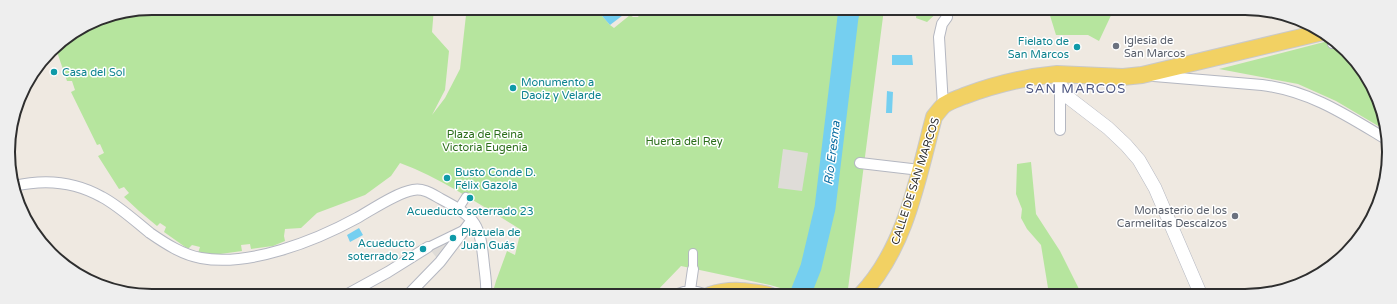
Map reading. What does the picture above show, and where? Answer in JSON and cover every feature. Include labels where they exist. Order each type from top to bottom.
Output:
[{"type":"main road","name":"CALLE DE SAN MARCOS","points":[[866,289],[876,278],[890,256],[900,234],[920,170],[934,117],[943,106],[952,101],[988,88],[1024,79],[1123,77],[1142,75],[1325,41]]},
{"type":"street","points":[[943,106],[939,37],[942,24],[947,17]]},
{"type":"street","points":[[1142,75],[1279,87],[1296,91],[1329,105],[1381,136]]},
{"type":"street","points":[[1058,79],[1060,130]]},
{"type":"street","points":[[1058,79],[1069,98],[1108,128],[1139,160],[1155,188],[1198,289]]},
{"type":"street","points":[[860,163],[920,170]]},
{"type":"street","points":[[19,185],[32,182],[52,182],[84,189],[103,197],[169,245],[192,256],[218,260],[247,257],[293,247],[336,230],[404,192],[415,189],[426,191],[459,208],[472,220],[477,229],[482,249],[485,289]]},
{"type":"street","points":[[459,208],[466,197]]},
{"type":"street","points":[[414,289],[440,262],[472,220]]},
{"type":"street","points":[[357,289],[465,228]]},
{"type":"street","points":[[690,289],[693,269],[693,253]]},
{"type":"green space","points":[[433,15],[432,32],[449,51],[445,90],[432,115],[445,98],[460,69],[466,15],[601,15],[614,28],[630,15],[633,17],[638,17],[639,15],[883,15],[848,289],[784,289],[681,266],[659,289],[494,289],[507,251],[515,255],[521,230],[447,185],[400,163],[391,176],[365,195],[317,213],[301,228],[285,229],[285,241],[273,246],[251,249],[250,244],[241,245],[242,251],[213,255],[198,253],[200,247],[192,245],[188,249],[164,232],[166,227],[160,223],[157,226],[124,197],[129,193],[124,187],[119,189],[98,156],[104,153],[100,144],[97,145],[71,92],[75,90],[72,81],[67,81],[58,53],[62,49],[83,33],[100,25],[134,16]]},
{"type":"green space","points":[[916,15],[935,15],[927,22],[916,18]]},
{"type":"green space","points":[[1050,15],[1111,15],[1099,41],[1088,35],[1056,35]]},
{"type":"green space","points":[[1326,42],[1348,62],[1364,84],[1375,108],[1379,127],[1336,101],[1298,84],[1219,69]]},
{"type":"green space","points":[[1031,162],[1036,214],[1060,251],[1079,289],[1048,288],[1041,245],[1027,229],[1021,218],[1022,209],[1016,194],[1017,164]]},
{"type":"shaded area","points":[[783,149],[808,153],[802,191],[778,188]]},
{"type":"shaded area","name":"Plazuela de Juan Guás","points":[[465,229],[440,262],[428,247]]},
{"type":"water","points":[[601,15],[623,15],[610,25]]},
{"type":"water","points":[[892,55],[912,55],[913,65],[892,65]]},
{"type":"water","points":[[887,91],[893,92],[892,113],[886,113]]},
{"type":"water","points":[[359,228],[363,235],[350,242],[347,235]]},
{"type":"waterway","name":"Río Eresma","points":[[802,289],[811,267],[825,208],[848,15]]},
{"type":"place","name":"Iglesia de San Marcos","points":[[1116,46]]},
{"type":"place","name":"Fielato de San Marcos","points":[[1077,47]]},
{"type":"place","name":"Casa del Sol","points":[[54,72]]},
{"type":"place","name":"Monumento a Daoiz y Velarde","points":[[513,88]]},
{"type":"place","name":"Busto Conde D. Félix Gazola","points":[[447,178]]},
{"type":"place","name":"Acueducto soterrado 23","points":[[470,198]]},
{"type":"place","name":"Monasterio de los Carmelitas Descalzos","points":[[1235,216]]},
{"type":"place","name":"Plazuela de Juan Guás","points":[[453,238]]},
{"type":"place","name":"Acueducto soterrado 22","points":[[423,249]]},
{"type":"district","name":"SAN MARCOS","points":[[1076,88]]},
{"type":"park label","name":"Plaza de Reina Victoria Eugenia","points":[[485,140]]},
{"type":"park label","name":"Huerta del Rey","points":[[684,141]]}]
